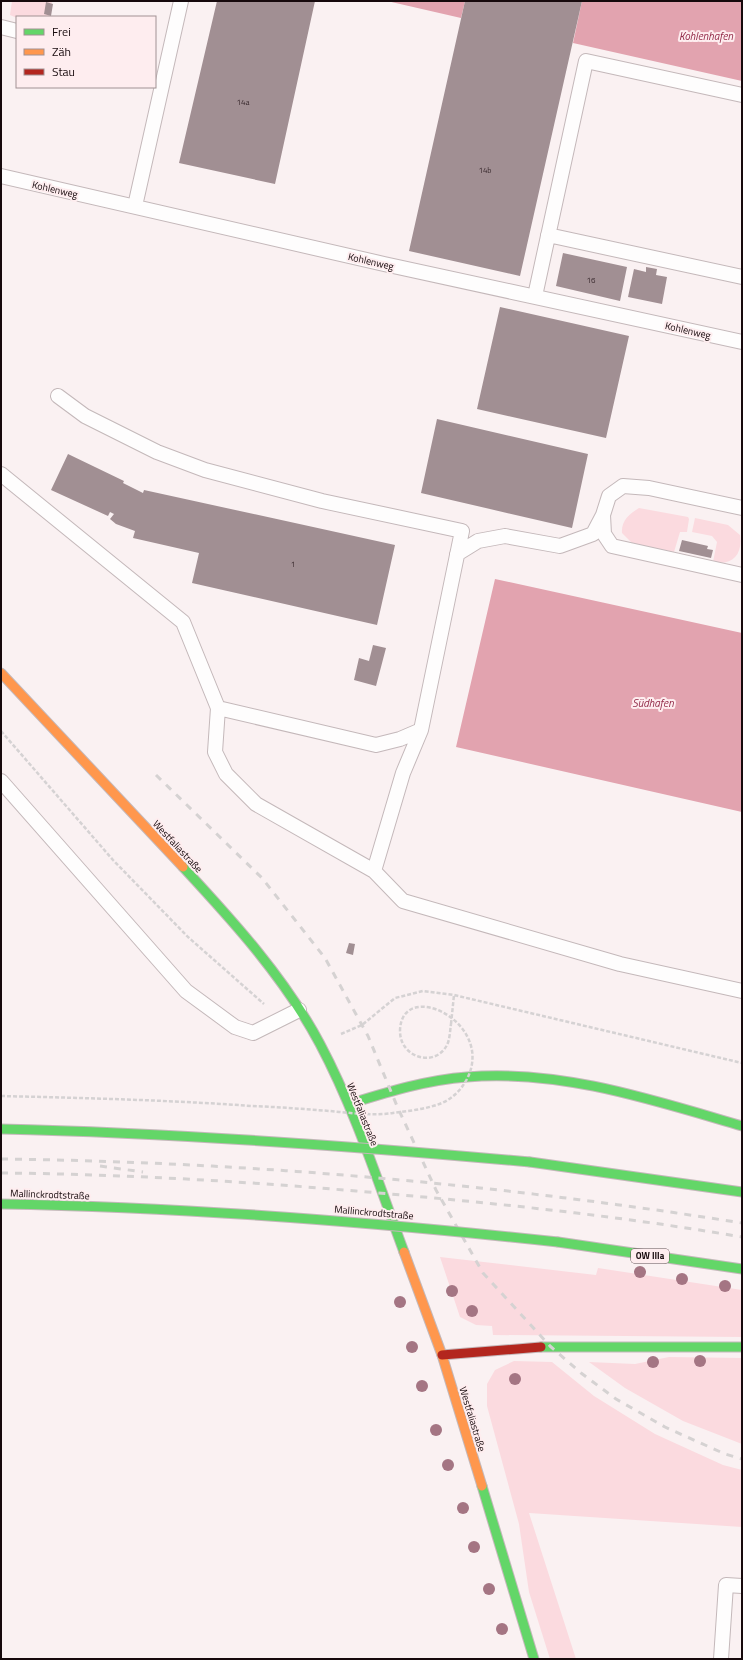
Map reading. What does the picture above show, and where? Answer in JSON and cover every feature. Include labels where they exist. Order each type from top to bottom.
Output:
[{"type":"main road","name":"Westfaliastraße","points":[[1,673],[219,906],[282,983],[319,1043],[349,1104],[442,1355],[534,1659]]},
{"type":"main road","points":[[349,1104],[392,1091],[438,1081],[499,1075],[560,1081],[634,1096],[742,1126]]},
{"type":"main road","points":[[1,1129],[167,1134],[260,1139],[530,1162],[742,1192]]},
{"type":"main road","name":"Mallinckrodtstraße","points":[[1,1204],[165,1209],[292,1216],[558,1242],[742,1269]]},
{"type":"main road","points":[[442,1355],[550,1346],[742,1347]]},
{"type":"lane","points":[[135,206],[181,1]]},
{"type":"lane","points":[[1,27],[16,31]]},
{"type":"lane","points":[[535,296],[586,61],[742,95]]},
{"type":"lane","name":"Kohlenweg","points":[[1,176],[742,342]]},
{"type":"lane","points":[[548,234],[742,277]]},
{"type":"lane","points":[[58,396],[85,416],[157,452],[205,470],[322,501],[462,532],[421,730],[403,773],[374,871]]},
{"type":"lane","points":[[1,474],[183,622],[218,708],[215,752],[226,774],[256,804],[374,871],[403,902],[620,964],[742,991]]},
{"type":"lane","points":[[457,554],[478,541],[505,536],[560,546],[593,534],[603,515],[609,496],[623,486],[649,488],[742,508]]},
{"type":"lane","points":[[603,515],[604,534],[612,546],[742,575]]},
{"type":"lane","points":[[218,708],[376,746],[400,739],[421,730]]},
{"type":"lane","points":[[1,781],[186,991],[235,1027],[253,1033],[299,1010]]},
{"type":"lane","points":[[721,1659],[726,1585],[742,1586]]},
{"type":"path","points":[[1,732],[113,860],[188,937],[264,1003],[278,1020]]},
{"type":"path","points":[[319,1043],[362,1025],[395,998],[423,991],[454,995],[742,1063]]},
{"type":"path","points":[[1,1096],[152,1099],[371,1115],[416,1110],[440,1104],[457,1093],[470,1074],[472,1054],[467,1034],[453,1018],[442,1011],[426,1007],[412,1009],[407,1013],[401,1024],[401,1040],[404,1047],[415,1056],[423,1058],[435,1055],[442,1051],[447,1045],[451,1024],[454,995]]},
{"type":"shaded area","points":[[12,1],[52,1],[49,16],[16,16],[16,18],[10,15]]},
{"type":"shaded area","points":[[639,508],[688,517],[687,532],[680,532],[674,552],[632,543],[622,533],[626,518]]},
{"type":"shaded area","points":[[695,518],[728,525],[740,535],[740,548],[735,558],[726,562],[713,562],[717,542],[712,536],[692,532]]},
{"type":"shaded area","points":[[440,1257],[596,1275],[598,1268],[742,1290],[742,1337],[493,1335],[492,1326],[476,1325],[460,1317]]},
{"type":"shaded area","points":[[669,1357],[742,1358],[742,1444],[683,1421],[625,1388],[589,1362],[635,1364]]},
{"type":"shaded area","points":[[514,1361],[552,1362],[594,1396],[655,1434],[723,1465],[742,1470],[742,1527],[529,1513],[576,1659],[550,1659],[529,1592],[519,1524],[487,1406],[487,1384],[495,1370]]},
{"type":"water","points":[[387,1],[465,1],[461,18]]},
{"type":"water","name":"Kohlenhafen","points":[[582,1],[742,1],[742,81],[573,43]]},
{"type":"water","name":"Südhafen","points":[[495,579],[742,633],[742,812],[456,747]]},
{"type":"building","points":[[217,1],[315,1],[275,184],[179,163]]},
{"type":"building","points":[[465,1],[582,1],[520,276],[409,251]]},
{"type":"building","points":[[46,2],[53,4],[51,16],[44,14]]},
{"type":"building","points":[[563,253],[627,267],[620,301],[556,286]]},
{"type":"building","points":[[646,267],[657,269],[656,275],[667,277],[662,304],[628,297],[634,269],[646,272]]},
{"type":"building","points":[[500,307],[629,336],[606,438],[477,409]]},
{"type":"building","points":[[437,419],[588,454],[572,528],[421,493]]},
{"type":"building","points":[[68,454],[124,481],[123,483],[143,493],[144,490],[395,545],[377,625],[192,583],[199,553],[133,538],[135,531],[116,524],[110,519],[114,514],[110,512],[108,516],[51,490]]},
{"type":"building","points":[[682,540],[708,546],[707,549],[713,550],[711,558],[679,551]]},
{"type":"building","points":[[373,645],[386,648],[376,686],[354,680],[359,658],[369,661]]},
{"type":"building","points":[[349,943],[355,944],[353,955],[346,953]]},
{"type":"railway","points":[[156,775],[262,878],[325,958],[368,1036],[397,1106],[436,1190],[483,1273],[550,1346],[581,1373],[616,1399],[665,1427],[725,1454],[742,1459]]},
{"type":"railway","points":[[1,1159],[187,1165],[280,1170],[373,1178],[465,1186],[558,1197],[742,1223]]},
{"type":"railway","points":[[100,1166],[143,1172]]},
{"type":"railway","points":[[1,1173],[178,1179],[356,1191],[549,1210],[646,1222],[742,1237]]},
{"type":"traffic: fast","points":[[183,867],[221,908],[257,951],[291,996],[320,1044],[333,1069],[355,1120],[404,1252]]},
{"type":"traffic: fast","points":[[349,1104],[407,1087],[437,1081],[467,1077],[502,1076],[571,1082],[606,1089],[675,1106],[742,1126]]},
{"type":"traffic: fast","points":[[1,1129],[266,1141],[530,1162]]},
{"type":"traffic: fast","points":[[530,1162],[742,1192]]},
{"type":"traffic: fast","points":[[1,1204],[140,1208],[210,1212],[350,1222],[558,1242]]},
{"type":"traffic: fast","points":[[558,1242],[742,1269]]},
{"type":"traffic: fast","points":[[541,1347],[742,1347]]},
{"type":"traffic: fast","points":[[482,1486],[534,1659]]},
{"type":"traffic: slow","points":[[1,673],[183,867]]},
{"type":"traffic: slow","points":[[404,1252],[442,1355],[482,1486]]},
{"type":"traffic: jam","points":[[442,1355],[541,1347]]}]
